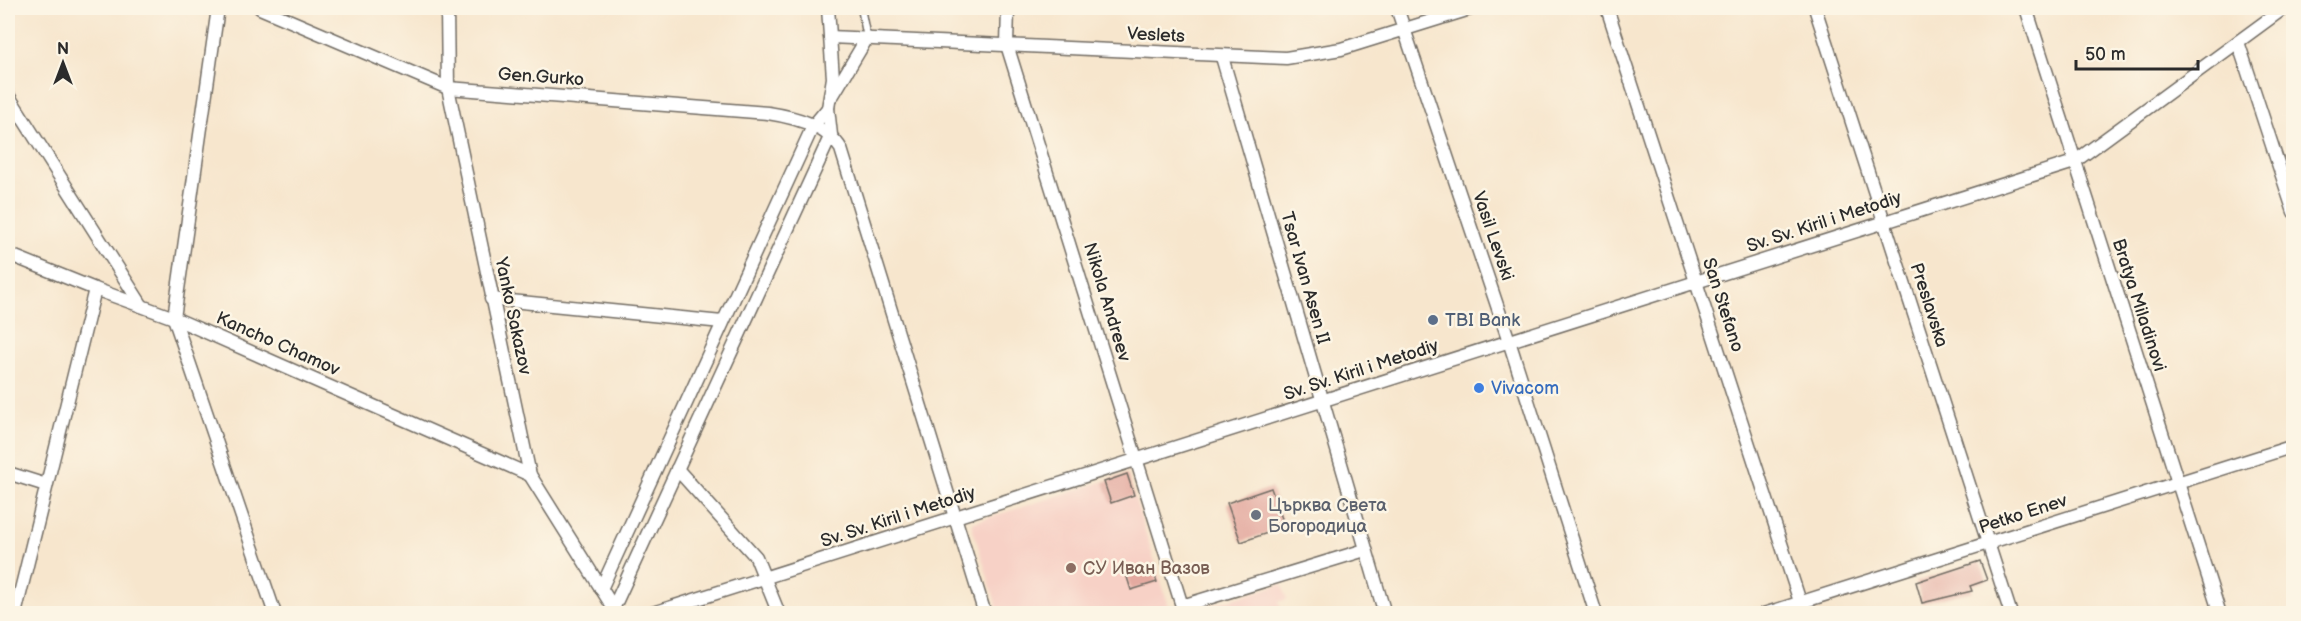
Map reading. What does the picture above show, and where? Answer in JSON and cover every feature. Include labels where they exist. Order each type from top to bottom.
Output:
[{"type":"street","points":[[218,8],[174,318],[275,614]]},
{"type":"street","name":"Gen.Gurko","points":[[260,8],[448,88],[768,113],[813,126],[831,135]]},
{"type":"street","name":"Yanko Sakazov","points":[[447,8],[448,88],[530,475],[615,611]]},
{"type":"street","points":[[828,8],[833,78],[829,104],[831,135],[844,158],[985,614]]},
{"type":"street","name":"Nikola Andreev","points":[[1008,8],[1007,45],[1182,606],[1365,550]]},
{"type":"street","name":"Vasil Levski","points":[[1398,8],[1509,341],[1596,614]]},
{"type":"street","name":"Veslets","points":[[830,37],[1222,57],[1286,58],[1341,49],[1473,8]]},
{"type":"street","name":"San Stefano","points":[[1607,8],[1802,608]]},
{"type":"street","name":"Preslavska","points":[[1815,8],[2011,614]]},
{"type":"street","name":"Bratya Miladinovi","points":[[2026,8],[2220,614]]},
{"type":"street","name":"Sv. Sv. Kiril i Metodiy","points":[[650,614],[2074,162],[2284,8]]},
{"type":"street","points":[[601,589],[813,126],[829,104],[867,39]]},
{"type":"street","points":[[2238,42],[2294,212]]},
{"type":"street","name":"Tsar Ivan Asen II","points":[[1222,57],[1384,614]]},
{"type":"street","points":[[8,95],[142,306]]},
{"type":"street","points":[[615,611],[677,469],[831,135]]},
{"type":"street","name":"Kancho Chamov","points":[[8,254],[95,290],[174,318],[530,475]]},
{"type":"street","points":[[15,614],[95,290]]},
{"type":"street","points":[[491,299],[722,322]]},
{"type":"street","name":"Petko Enev","points":[[1764,614],[1802,608],[1989,544],[2294,446]]},
{"type":"street","points":[[677,469],[756,557],[778,611]]},
{"type":"street","points":[[8,473],[46,485]]},
{"type":"lane","points":[[861,8],[867,39]]},
{"type":"lane","points":[[764,614],[778,611]]},
{"type":"shaded area","name":"СУ Иван Вазов","points":[[1127,474],[1171,613],[999,613],[971,523]]},
{"type":"shaded area","name":"СУ Иван Вазов","points":[[1282,584],[1287,599],[1279,602],[1281,609],[1268,613],[1186,613]]},
{"type":"building","points":[[1127,474],[1134,495],[1111,503],[1104,482]]},
{"type":"building","name":"Църква Света Богородица","points":[[1271,488],[1285,527],[1241,542],[1227,503]]},
{"type":"building","points":[[1980,561],[1987,580],[1970,586],[1972,591],[1922,603],[1916,582]]},
{"type":"building","points":[[1152,566],[1157,582],[1131,590],[1126,574]]},
{"type":"place","name":"TBI Bank","points":[[1433,320]]},
{"type":"place","name":"Vivacom","points":[[1479,388]]},
{"type":"place","name":"Църква Света Богородица","points":[[1256,515]]},
{"type":"place","name":"СУ Иван Вазов","points":[[1071,568]]}]
